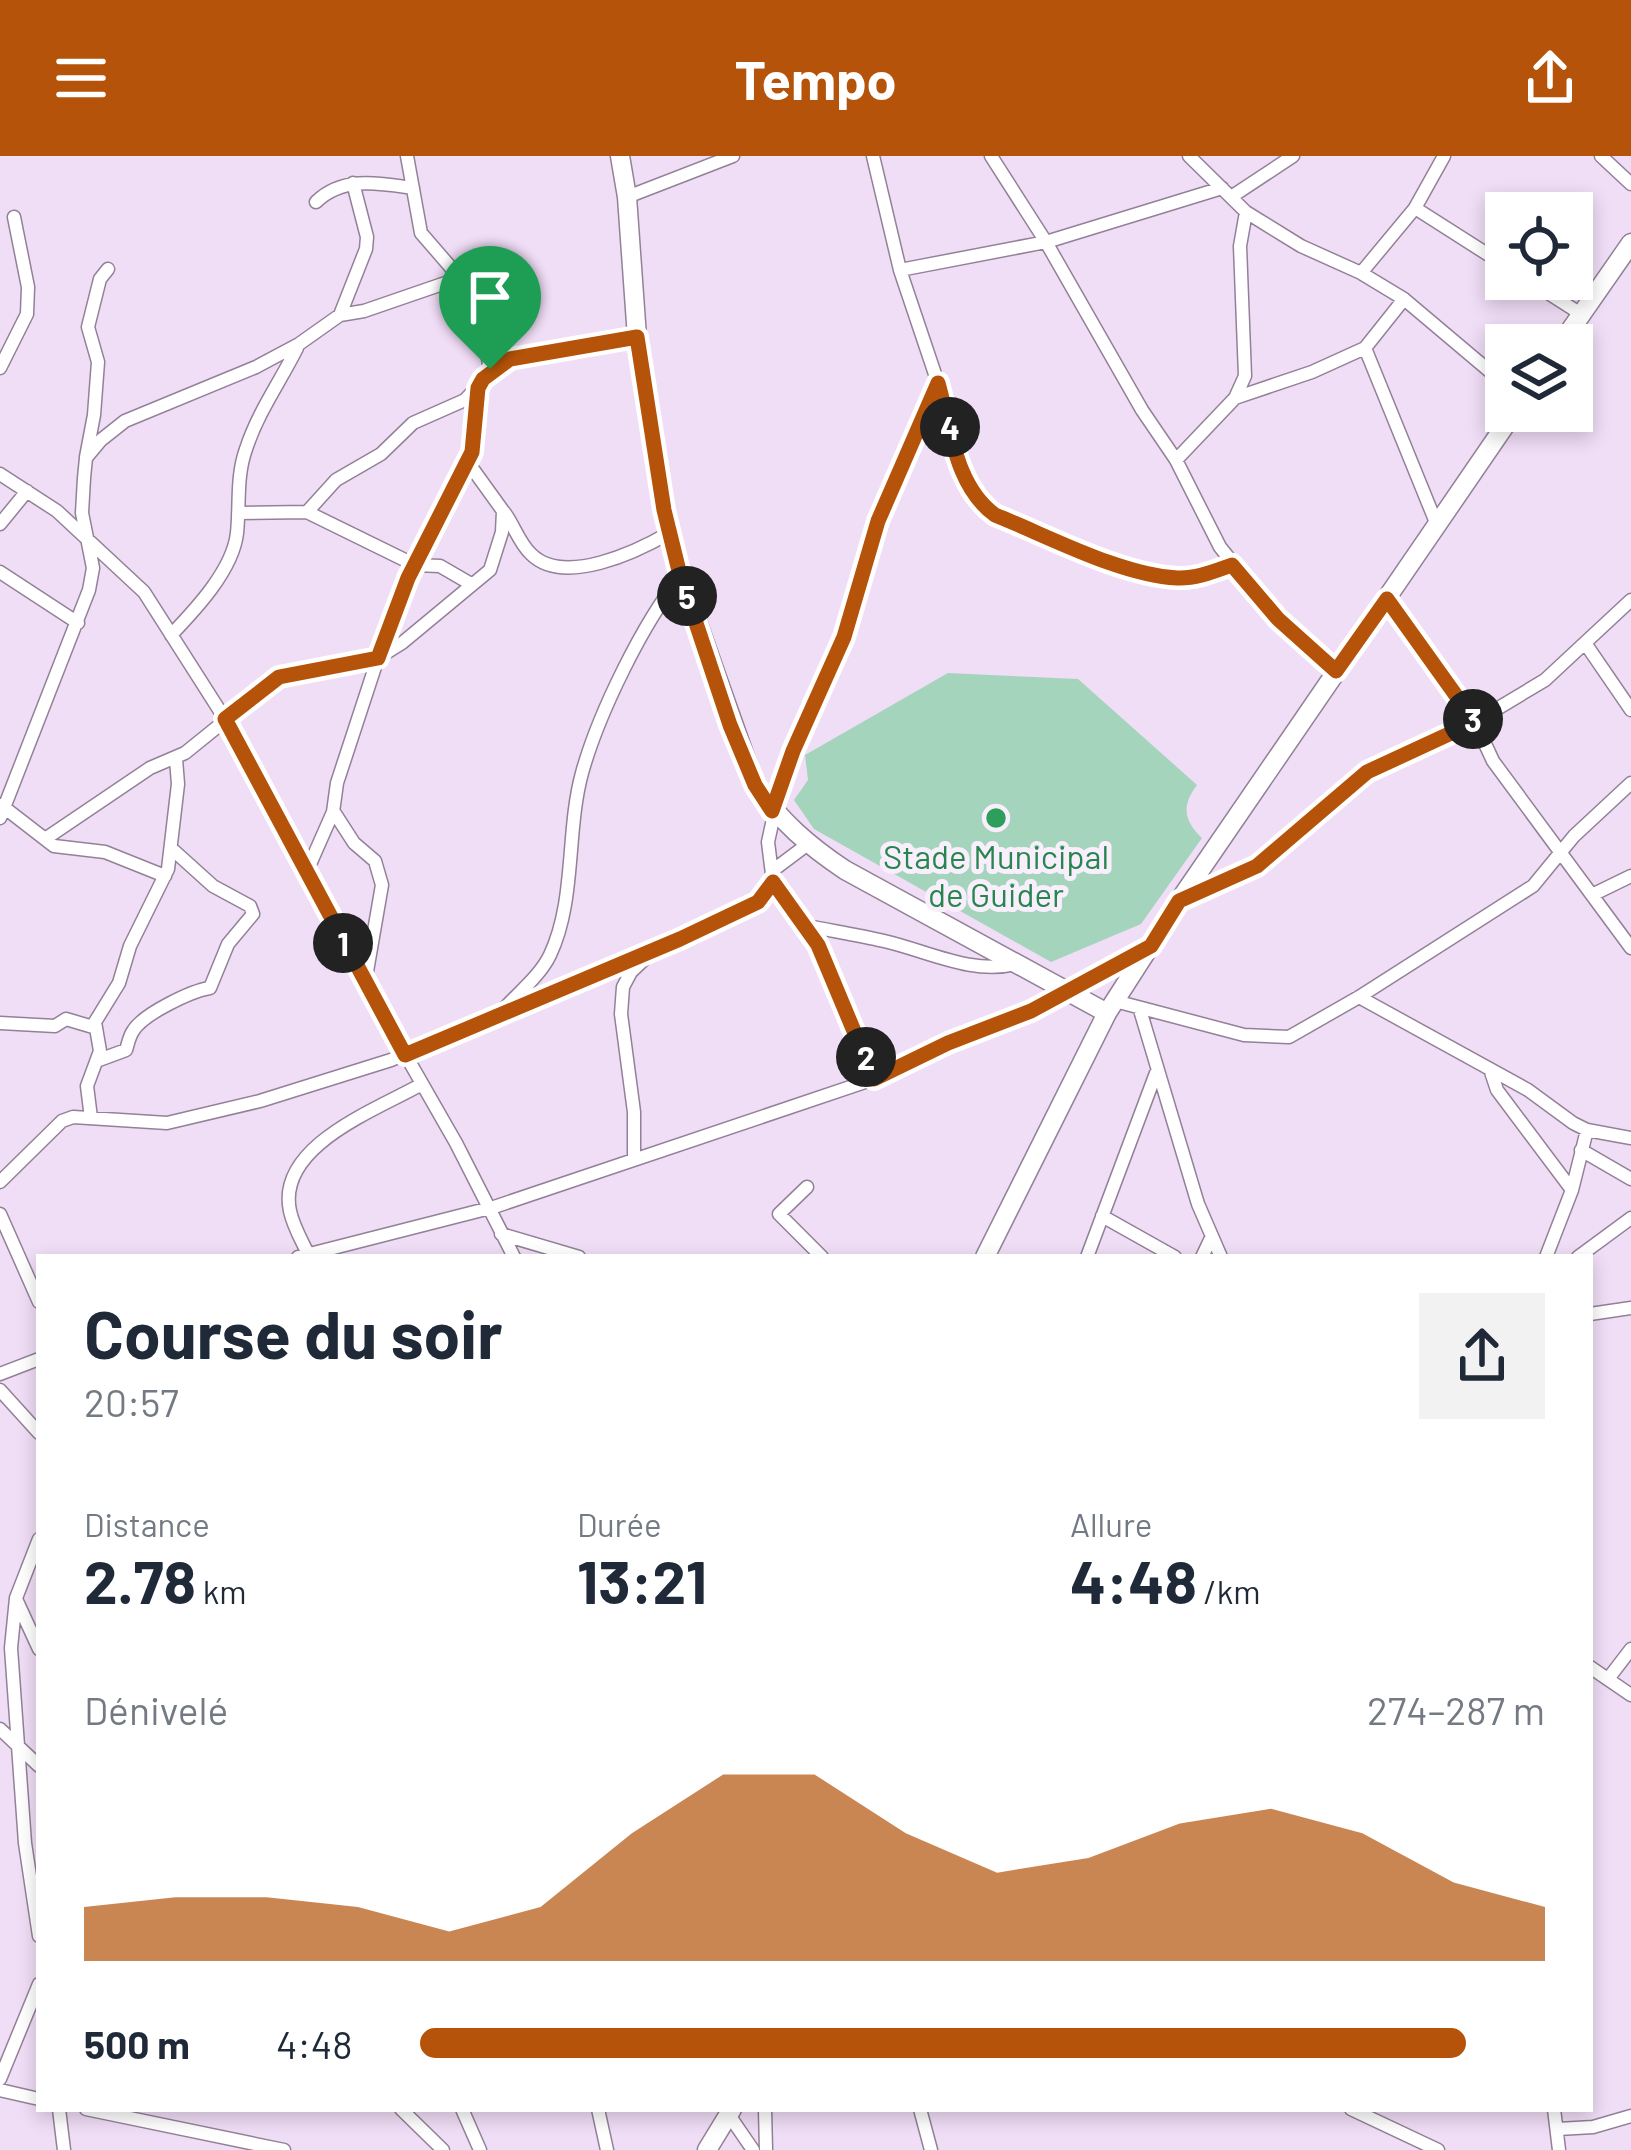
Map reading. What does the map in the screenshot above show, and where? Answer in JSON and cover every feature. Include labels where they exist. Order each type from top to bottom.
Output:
[{"type":"main road","points":[[620,156],[637,337],[669,533],[730,725],[755,785],[772,811],[845,871],[1065,990],[1111,1006]]},
{"type":"main road","points":[[1574,324],[1631,243]]},
{"type":"main road","points":[[987,1254],[1111,1006],[1501,432]]},
{"type":"main road","points":[[706,2150],[731,2112]]},
{"type":"street","points":[[406,156],[421,233],[460,278],[484,337],[490,369]]},
{"type":"street","points":[[627,197],[733,156]]},
{"type":"street","points":[[873,156],[900,270],[966,485],[977,502],[995,515],[1125,566],[1176,578],[1232,565]]},
{"type":"street","points":[[991,156],[1176,460],[1232,565],[1278,619],[1336,671]]},
{"type":"street","points":[[1189,156],[1246,212],[1301,247],[1361,273],[1404,299],[1485,368]]},
{"type":"street","points":[[900,270],[1046,242],[1227,193],[1293,156]]},
{"type":"street","points":[[1361,273],[1415,208],[1444,156]]},
{"type":"street","points":[[1601,156],[1631,184]]},
{"type":"street","points":[[316,202],[353,183],[413,188]]},
{"type":"street","points":[[340,315],[366,249],[353,183]]},
{"type":"street","points":[[1415,208],[1485,253]]},
{"type":"street","points":[[1176,460],[1235,398],[1245,376],[1240,246],[1246,212]]},
{"type":"street","points":[[0,368],[27,314],[28,287],[14,217]]},
{"type":"street","points":[[108,269],[100,279],[88,327],[98,362],[82,513],[93,568],[78,623],[1,810],[63,848],[105,852],[165,877]]},
{"type":"street","points":[[86,458],[124,421],[172,405],[298,344],[340,315],[460,278]]},
{"type":"street","points":[[1235,398],[1312,372],[1365,347],[1404,299]]},
{"type":"street","points":[[1559,300],[1581,314]]},
{"type":"street","points":[[307,512],[336,480],[381,454],[413,423],[465,400],[490,369],[510,359],[637,337]]},
{"type":"street","points":[[171,635],[206,599],[234,550],[245,452],[267,397],[298,344]]},
{"type":"street","points":[[1365,347],[1437,525]]},
{"type":"street","points":[[874,1079],[808,926],[773,877],[768,842],[772,811],[844,637],[878,521],[938,383]]},
{"type":"street","points":[[307,871],[334,812],[337,783],[395,606],[467,461],[478,388]]},
{"type":"street","points":[[467,461],[531,554],[554,564],[589,566],[616,559],[669,533]]},
{"type":"street","points":[[0,474],[86,534],[144,592],[225,719],[512,1254]]},
{"type":"street","points":[[0,524],[27,491]]},
{"type":"street","points":[[238,513],[307,512],[415,565],[440,566],[471,584]]},
{"type":"street","points":[[45,839],[150,768],[176,759],[279,677],[378,658],[494,562],[503,512]]},
{"type":"street","points":[[0,572],[78,623]]},
{"type":"street","points":[[497,1016],[551,952],[582,774],[595,733],[659,601],[680,575]]},
{"type":"street","points":[[1387,599],[1475,722],[1493,761],[1631,948]]},
{"type":"street","points":[[1179,901],[1257,866],[1367,772],[1475,722],[1545,680],[1631,601]]},
{"type":"street","points":[[1586,643],[1631,710]]},
{"type":"street","points":[[91,1118],[87,1086],[99,1060],[93,1027],[119,982],[130,946],[165,877],[172,848],[176,759]]},
{"type":"street","points":[[1111,1006],[1244,1035],[1289,1037],[1360,998],[1533,886],[1605,804],[1631,783]]},
{"type":"street","points":[[334,812],[354,843],[375,860],[382,885],[365,984]]},
{"type":"street","points":[[0,1182],[62,1121],[181,1121],[405,1055],[758,902],[773,877],[808,844]]},
{"type":"street","points":[[99,1060],[126,1050],[141,1022],[191,992],[210,988],[228,944],[253,914],[250,906],[213,886],[172,848]]},
{"type":"street","points":[[1594,894],[1631,875]]},
{"type":"street","points":[[808,926],[970,965],[995,969],[1016,964]]},
{"type":"street","points":[[311,1254],[488,1208],[874,1079],[948,1043],[1031,1011],[1151,946]]},
{"type":"street","points":[[634,1156],[634,1112],[621,1014],[623,987],[653,950]]},
{"type":"street","points":[[1360,998],[1528,1090],[1586,1130],[1631,1138]]},
{"type":"street","points":[[1140,1010],[1198,1204],[1219,1254]]},
{"type":"street","points":[[0,1023],[56,1026],[66,1018],[93,1027]]},
{"type":"street","points":[[1088,1254],[1158,1070]]},
{"type":"street","points":[[1491,1072],[1497,1090],[1572,1190]]},
{"type":"street","points":[[302,1254],[290,1214],[294,1170],[305,1154],[422,1084]]},
{"type":"street","points":[[1547,1254],[1572,1190],[1586,1130]]},
{"type":"street","points":[[1581,1150],[1631,1179]]},
{"type":"street","points":[[807,1187],[779,1214],[819,1254]]},
{"type":"street","points":[[0,1214],[36,1295]]},
{"type":"street","points":[[1102,1216],[1169,1254]]},
{"type":"street","points":[[1582,1254],[1631,1218]]},
{"type":"street","points":[[501,1234],[569,1254]]},
{"type":"street","points":[[1203,1254],[1212,1236]]},
{"type":"street","points":[[1593,1313],[1631,1308]]},
{"type":"street","points":[[0,1374],[36,1360]]},
{"type":"street","points":[[0,1390],[36,1430]]},
{"type":"street","points":[[33,1569],[16,1598],[11,1648],[36,1915]]},
{"type":"street","points":[[16,1598],[36,1641]]},
{"type":"street","points":[[1608,1679],[1631,1649]]},
{"type":"street","points":[[1593,1671],[1631,1694]]},
{"type":"street","points":[[0,1730],[36,1763]]},
{"type":"street","points":[[0,2079],[36,1991]]},
{"type":"street","points":[[0,2090],[36,2098]]},
{"type":"street","points":[[59,2112],[64,2150]]},
{"type":"street","points":[[100,2112],[284,2150]]},
{"type":"street","points":[[404,2112],[443,2150]]},
{"type":"street","points":[[463,2112],[480,2150]]},
{"type":"street","points":[[599,2112],[607,2150]]},
{"type":"street","points":[[731,2112],[753,2150]]},
{"type":"street","points":[[765,2112],[766,2150]]},
{"type":"street","points":[[921,2112],[931,2150]]},
{"type":"street","points":[[1357,2112],[1438,2150]]},
{"type":"street","points":[[1555,2112],[1559,2150]]},
{"type":"street","points":[[1558,2129],[1593,2127],[1631,2116]]},
{"type":"green space","name":"Stade Municipal de Guider","points":[[948,673],[1078,679],[1197,785],[1187,813],[1202,838],[1141,924],[1051,962],[814,829],[794,800],[808,780],[805,755]]},
{"type":"place","name":"Stade Municipal de Guider","points":[[996,818]]},
{"type":"route","points":[[637,337],[664,510],[680,575],[730,725],[755,785],[772,811],[844,637],[878,521],[938,383],[966,485],[977,502],[995,515],[1125,566],[1176,578],[1232,565],[1278,619],[1336,671],[1387,599],[1475,722],[1367,772],[1257,866],[1179,901],[1151,946],[1031,1011],[948,1043],[874,1079],[818,945],[773,882],[758,902],[680,939],[405,1055],[225,719],[279,677],[378,658],[395,606],[472,452],[478,388],[490,369],[510,359],[637,337]]}]
